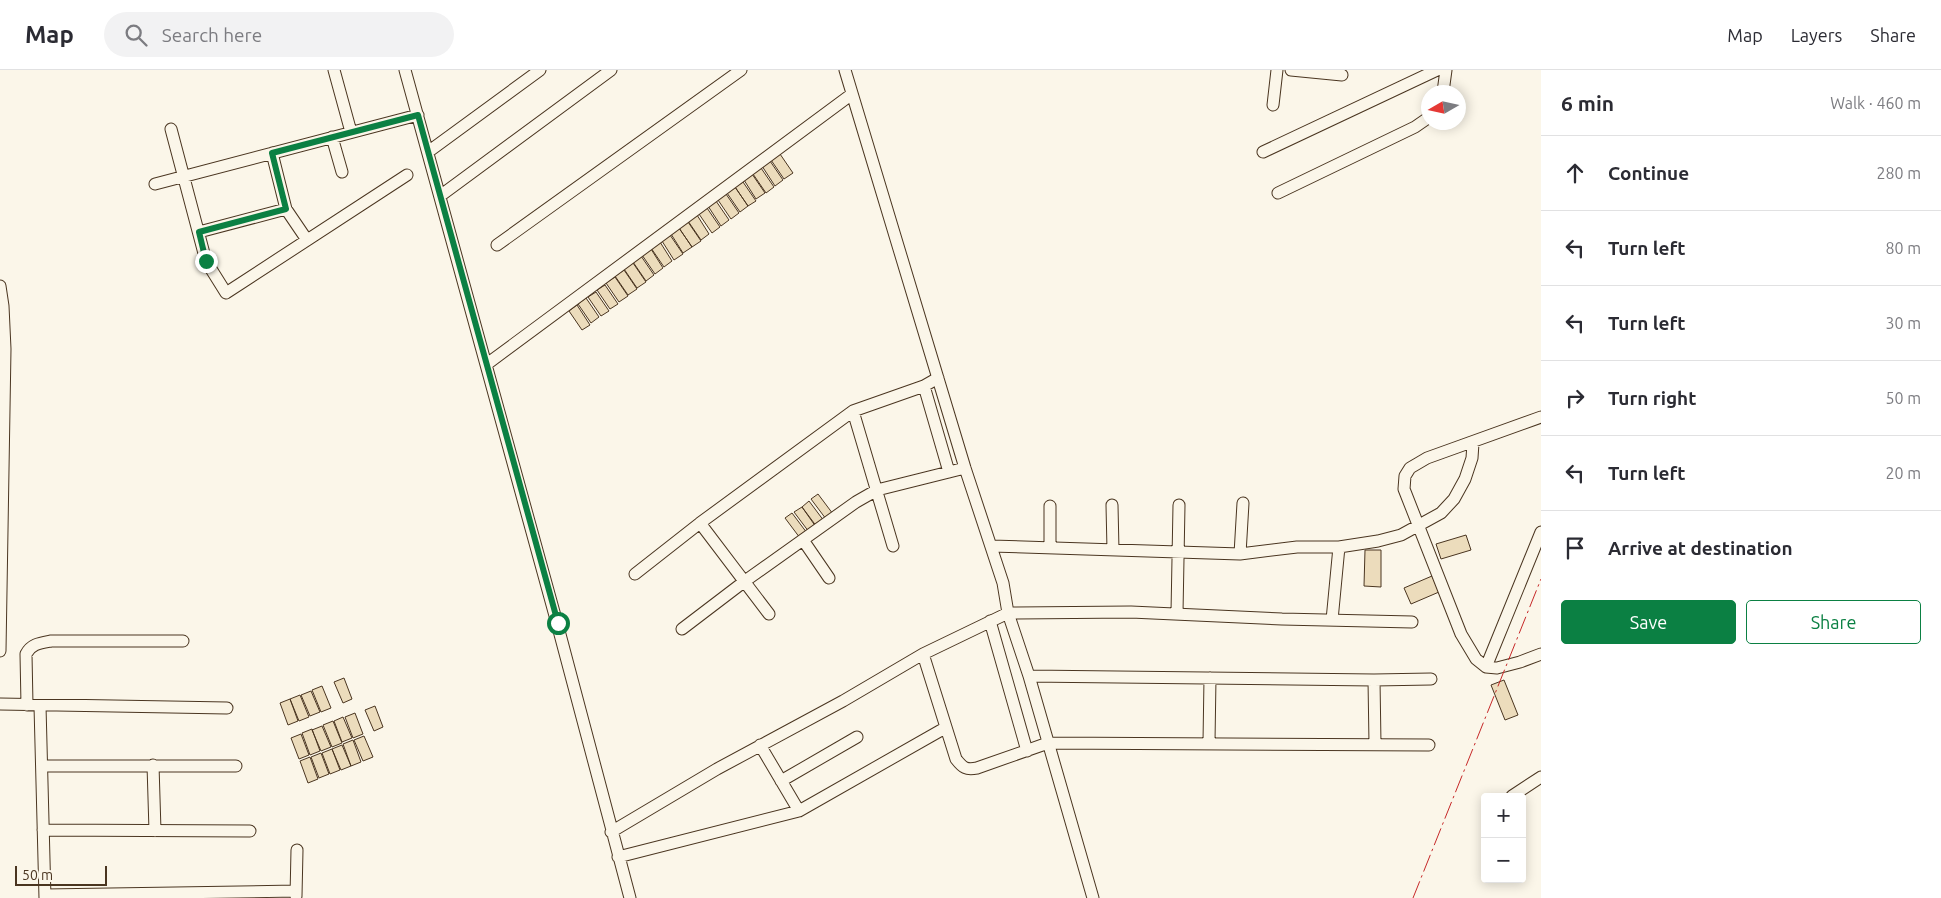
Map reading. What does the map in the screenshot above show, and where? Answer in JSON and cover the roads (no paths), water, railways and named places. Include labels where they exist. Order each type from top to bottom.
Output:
[{"type":"street","points":[[334,70],[350,132]]},
{"type":"street","points":[[405,70],[558,623],[611,832],[630,898]]},
{"type":"street","points":[[428,152],[540,70]]},
{"type":"street","points":[[440,196],[610,70]]},
{"type":"street","points":[[497,245],[741,70]]},
{"type":"street","points":[[845,70],[965,468],[1003,583],[1008,613],[1029,676],[1093,898]]},
{"type":"street","points":[[1273,105],[1277,70]]},
{"type":"street","points":[[1291,70],[1342,75]]},
{"type":"street","points":[[1263,152],[1437,70]]},
{"type":"street","points":[[1444,85],[1446,70]]},
{"type":"street","points":[[486,364],[852,94]]},
{"type":"street","points":[[155,184],[418,115]]},
{"type":"street","points":[[1278,194],[1421,123]]},
{"type":"street","points":[[171,129],[206,261],[226,293],[406,175]]},
{"type":"street","points":[[332,137],[342,172]]},
{"type":"street","points":[[272,153],[286,209],[307,240]]},
{"type":"street","points":[[199,232],[286,209]]},
{"type":"street","points":[[0,286],[2,306],[0,651]]},
{"type":"street","points":[[635,574],[700,523],[853,411],[924,386],[938,378]]},
{"type":"street","points":[[924,386],[949,472]]},
{"type":"street","points":[[853,411],[893,546]]},
{"type":"street","points":[[1541,417],[1428,458],[1410,468],[1405,476],[1404,489],[1461,634],[1476,659],[1486,667],[1497,668],[1541,654]]},
{"type":"street","points":[[991,546],[1240,554],[1297,547],[1339,547],[1378,541],[1401,535],[1441,513],[1454,499],[1465,479],[1472,458],[1472,443]]},
{"type":"street","points":[[682,629],[745,581],[856,502],[877,490],[965,468]]},
{"type":"street","points":[[1240,554],[1243,503]]},
{"type":"street","points":[[1112,505],[1113,550]]},
{"type":"street","points":[[1050,506],[1050,548]]},
{"type":"street","points":[[1177,613],[1178,506]]},
{"type":"street","points":[[700,523],[769,614]]},
{"type":"street","points":[[1486,667],[1541,532]]},
{"type":"street","points":[[803,540],[828,578]]},
{"type":"street","points":[[1332,620],[1339,547]]},
{"type":"street","points":[[611,832],[760,745],[843,701],[923,654],[1008,613],[1177,613],[1412,622]]},
{"type":"street","points":[[990,621],[1027,751]]},
{"type":"street","points":[[27,705],[26,654],[29,648],[38,643],[51,641],[183,641]]},
{"type":"street","points":[[923,654],[944,728],[956,759],[968,770],[1048,743],[1209,742],[1429,745]]},
{"type":"street","points":[[1029,676],[1431,679]]},
{"type":"street","points":[[1209,742],[1210,678]]},
{"type":"street","points":[[1374,680],[1375,744]]},
{"type":"street","points":[[0,704],[227,708]]},
{"type":"street","points":[[40,706],[45,896],[296,894],[297,850]]},
{"type":"street","points":[[618,857],[799,811],[944,728]]},
{"type":"street","points":[[781,781],[857,737]]},
{"type":"street","points":[[760,745],[799,811]]},
{"type":"street","points":[[153,765],[155,831]]},
{"type":"street","points":[[42,766],[236,766]]},
{"type":"street","points":[[1517,793],[1541,777]]},
{"type":"street","points":[[44,830],[250,831]]}]
